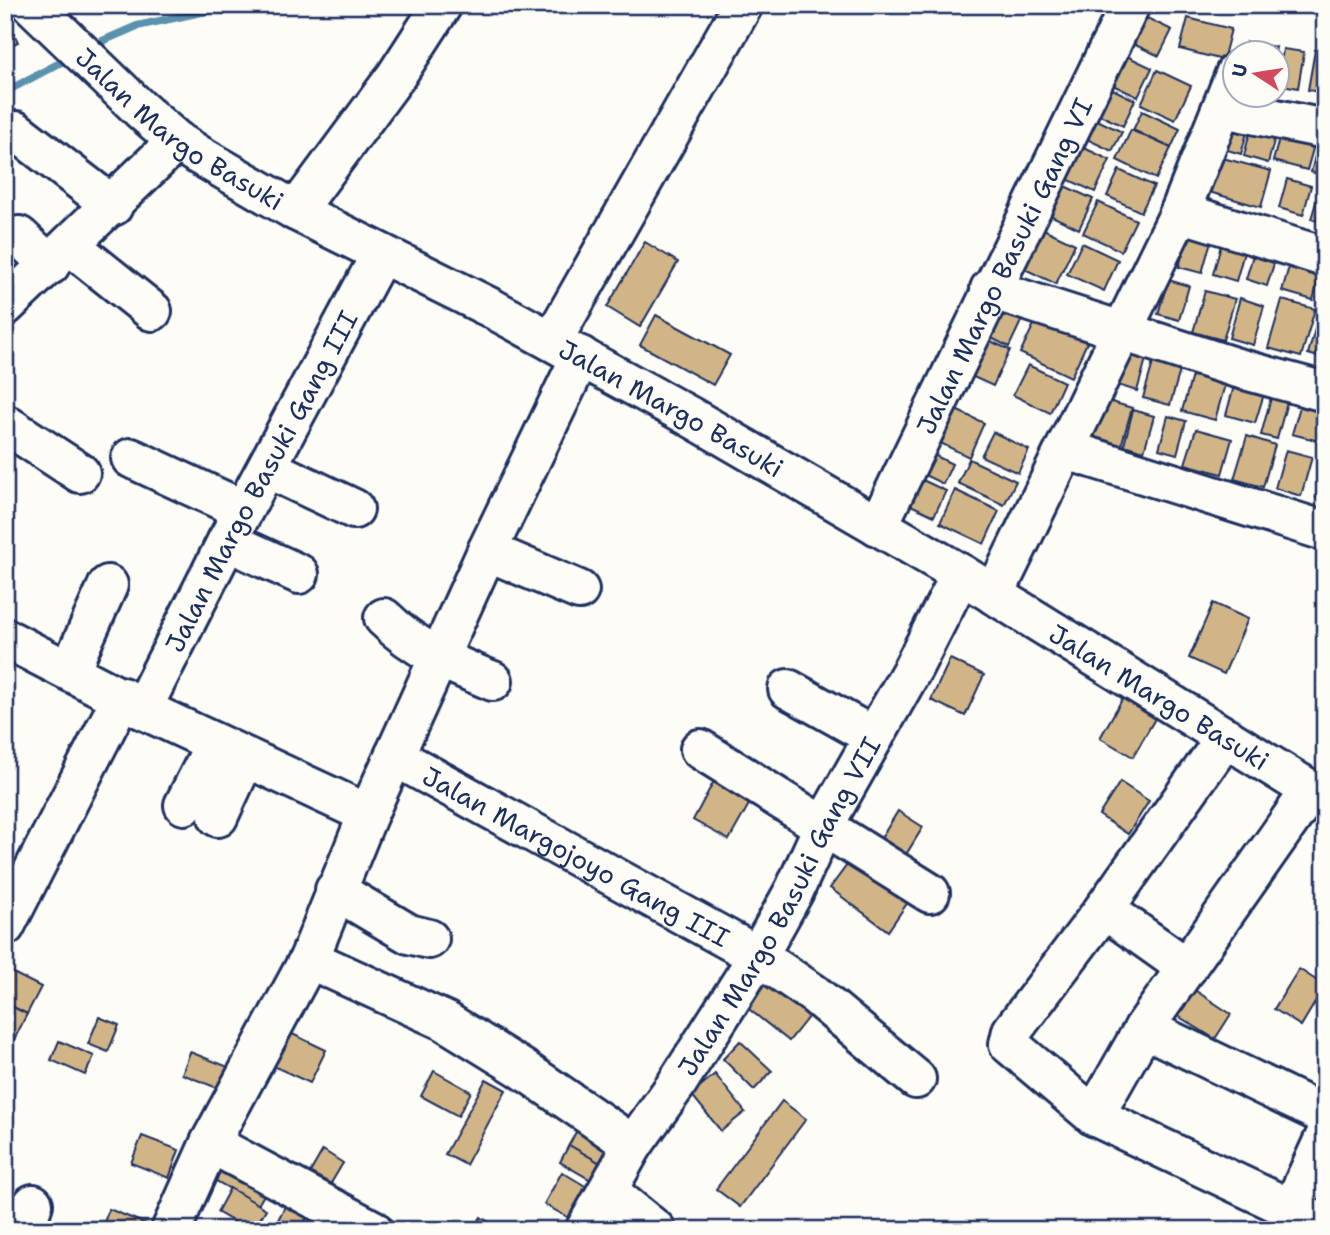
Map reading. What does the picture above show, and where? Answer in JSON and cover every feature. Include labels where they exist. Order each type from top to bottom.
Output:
[{"type":"street","name":"Jalan Margo Basuki","points":[[32,5],[177,141],[296,211],[566,348],[878,526],[961,574],[1318,794]]},
{"type":"street","points":[[296,211],[396,76],[442,5]]},
{"type":"street","points":[[171,1230],[211,1143],[309,959],[368,814],[487,551],[538,472],[566,348],[743,5]]},
{"type":"street","name":"Jalan Margo Basuki Gang VI","points":[[878,526],[990,289],[1130,5]]},
{"type":"street","points":[[994,595],[1067,450],[1121,331],[1180,212],[1223,108],[1325,129]]},
{"type":"street","points":[[16,131],[113,206]]},
{"type":"street","points":[[5,306],[113,206],[177,141]]},
{"type":"street","points":[[1180,212],[1325,257]]},
{"type":"street","points":[[19,236],[60,256],[152,311]]},
{"type":"street","name":"Jalan Margo Basuki Gang III","points":[[5,926],[267,468],[381,254]]},
{"type":"street","points":[[990,289],[1325,392]]},
{"type":"street","points":[[5,425],[80,473]]},
{"type":"street","points":[[1067,450],[1325,531]]},
{"type":"street","points":[[131,458],[235,525],[299,574]]},
{"type":"street","points":[[267,468],[354,509]]},
{"type":"street","points":[[487,551],[579,590]]},
{"type":"street","name":"Jalan Margo Basuki Gang VII","points":[[585,1230],[609,1192],[633,1145],[676,1085],[758,956],[794,891],[823,827],[961,574]]},
{"type":"street","points":[[70,670],[108,585]]},
{"type":"street","points":[[384,618],[397,631],[438,659],[493,681]]},
{"type":"street","points":[[5,638],[230,751],[368,814]]},
{"type":"street","points":[[788,689],[874,737]]},
{"type":"street","points":[[1226,737],[1009,1038],[1010,1046],[1094,1116],[1308,1218],[1325,1137]]},
{"type":"street","points":[[700,749],[930,893]]},
{"type":"street","points":[[201,811],[230,751]]},
{"type":"street","name":"Jalan Margojoyo Gang III","points":[[394,756],[758,956],[814,994],[916,1079]]},
{"type":"street","points":[[1094,1116],[1144,1028],[1318,794]]},
{"type":"street","points":[[335,890],[409,934],[429,939]]},
{"type":"street","points":[[1104,909],[1187,968]]},
{"type":"street","points":[[309,959],[445,1021],[521,1068],[633,1145]]},
{"type":"street","points":[[1144,1028],[1325,1115]]},
{"type":"street","points":[[211,1143],[373,1230]]},
{"type":"street","points":[[609,1192],[656,1230]]},
{"type":"building","points":[[1130,10],[1172,30],[1159,56],[1118,37]]},
{"type":"building","points":[[5,15],[18,42],[5,48]]},
{"type":"building","points":[[1188,18],[1231,29],[1229,38],[1222,38],[1222,60],[1180,49]]},
{"type":"building","points":[[1112,49],[1152,68],[1138,97],[1098,78]]},
{"type":"building","points":[[1292,50],[1304,52],[1298,88],[1292,87]]},
{"type":"building","points":[[1315,50],[1325,52],[1325,93],[1308,90]]},
{"type":"building","points":[[1157,70],[1191,86],[1175,120],[1141,104]]},
{"type":"building","points":[[1096,81],[1135,100],[1123,126],[1083,107]]},
{"type":"building","points":[[1142,111],[1180,129],[1171,148],[1133,130]]},
{"type":"building","points":[[1083,113],[1122,132],[1112,151],[1074,133]]},
{"type":"building","points":[[1222,117],[1249,125],[1241,154],[1214,146]]},
{"type":"building","points":[[1252,123],[1277,130],[1268,163],[1244,156]]},
{"type":"building","points":[[1282,128],[1316,138],[1307,170],[1273,161]]},
{"type":"building","points":[[1131,130],[1171,148],[1156,179],[1117,160]]},
{"type":"building","points":[[1319,140],[1325,142],[1325,176],[1311,172]]},
{"type":"building","points":[[1069,141],[1110,160],[1095,192],[1054,173]]},
{"type":"building","points":[[1219,157],[1271,171],[1261,207],[1209,192]]},
{"type":"building","points":[[1119,170],[1154,186],[1141,212],[1107,196]]},
{"type":"building","points":[[1047,178],[1093,199],[1079,229],[1033,207]]},
{"type":"building","points":[[1287,179],[1311,186],[1303,215],[1279,208]]},
{"type":"building","points":[[1319,192],[1325,194],[1325,223],[1311,219]]},
{"type":"building","points":[[1098,202],[1136,220],[1121,251],[1083,233]]},
{"type":"building","points":[[1029,222],[1075,244],[1056,284],[1010,262]]},
{"type":"building","points":[[1190,227],[1213,234],[1202,273],[1179,267]]},
{"type":"building","points":[[1223,238],[1246,245],[1236,281],[1213,274]]},
{"type":"building","points":[[645,242],[678,262],[640,327],[607,307]]},
{"type":"building","points":[[1082,243],[1118,260],[1104,291],[1067,274]]},
{"type":"building","points":[[1255,248],[1277,254],[1267,286],[1246,279]]},
{"type":"building","points":[[1290,263],[1321,271],[1313,300],[1282,291]]},
{"type":"building","points":[[1168,280],[1189,286],[1179,320],[1158,314]]},
{"type":"building","points":[[1205,291],[1235,299],[1223,340],[1193,332]]},
{"type":"building","points":[[991,297],[1025,313],[1009,347],[976,330]]},
{"type":"building","points":[[1240,298],[1264,306],[1253,345],[1229,338]]},
{"type":"building","points":[[1282,300],[1315,309],[1301,357],[1268,348]]},
{"type":"building","points":[[1042,308],[1092,332],[1071,377],[1020,353]]},
{"type":"building","points":[[656,315],[730,355],[713,385],[640,345]]},
{"type":"building","points":[[1319,315],[1325,317],[1325,359],[1308,354]]},
{"type":"building","points":[[977,335],[1010,350],[993,386],[960,371]]},
{"type":"building","points":[[1122,346],[1148,352],[1137,391],[1111,383]]},
{"type":"building","points":[[1156,352],[1183,360],[1170,405],[1143,398]]},
{"type":"building","points":[[1028,365],[1064,382],[1050,413],[1013,395]]},
{"type":"building","points":[[1193,372],[1226,381],[1215,420],[1182,411]]},
{"type":"building","points":[[1234,386],[1264,394],[1255,423],[1226,415]]},
{"type":"building","points":[[1272,394],[1288,398],[1277,439],[1261,435]]},
{"type":"building","points":[[1098,398],[1132,408],[1119,453],[1086,444]]},
{"type":"building","points":[[1301,403],[1325,409],[1319,441],[1292,434]]},
{"type":"building","points":[[943,404],[984,423],[969,457],[928,437]]},
{"type":"building","points":[[1133,410],[1154,416],[1144,451],[1124,445]]},
{"type":"building","points":[[1168,416],[1186,421],[1177,454],[1159,449]]},
{"type":"building","points":[[1196,429],[1232,439],[1222,474],[1185,464]]},
{"type":"building","points":[[993,432],[1029,450],[1018,473],[981,456]]},
{"type":"building","points":[[1247,436],[1275,445],[1263,487],[1234,479]]},
{"type":"building","points":[[922,449],[952,464],[943,484],[912,469]]},
{"type":"building","points":[[1286,450],[1312,457],[1301,496],[1275,488]]},
{"type":"building","points":[[969,459],[1016,481],[1004,505],[958,483]]},
{"type":"building","points":[[1325,468],[1325,500],[1316,498]]},
{"type":"building","points":[[914,476],[946,491],[934,516],[902,501]]},
{"type":"building","points":[[955,490],[999,511],[984,544],[940,523]]},
{"type":"building","points":[[1213,603],[1248,619],[1224,674],[1189,658]]},
{"type":"building","points":[[950,659],[984,675],[965,716],[931,700]]},
{"type":"building","points":[[1128,689],[1161,708],[1133,757],[1100,738]]},
{"type":"building","points":[[715,779],[752,799],[729,840],[693,820]]},
{"type":"building","points":[[1120,782],[1149,801],[1128,834],[1099,815]]},
{"type":"building","points":[[898,811],[923,827],[905,856],[880,840]]},
{"type":"building","points":[[850,861],[908,902],[888,931],[830,888]]},
{"type":"building","points":[[5,969],[41,987],[27,1014],[5,1003]]},
{"type":"building","points":[[1299,969],[1325,986],[1301,1026],[1274,1009]]},
{"type":"building","points":[[760,977],[809,1016],[789,1041],[740,1002]]},
{"type":"building","points":[[1190,987],[1231,1014],[1215,1039],[1173,1013]]},
{"type":"building","points":[[5,1003],[27,1014],[13,1042],[5,1038]]},
{"type":"building","points":[[99,1017],[119,1025],[108,1052],[88,1044]]},
{"type":"building","points":[[286,1031],[326,1050],[310,1083],[271,1065]]},
{"type":"building","points":[[59,1041],[94,1056],[85,1075],[51,1060]]},
{"type":"building","points":[[740,1041],[772,1071],[754,1090],[723,1059]]},
{"type":"building","points":[[190,1052],[231,1068],[222,1090],[182,1074]]},
{"type":"building","points":[[434,1071],[471,1092],[458,1116],[421,1096]]},
{"type":"building","points":[[715,1074],[745,1112],[721,1131],[691,1094]]},
{"type":"building","points":[[486,1079],[506,1090],[466,1165],[445,1154]]},
{"type":"building","points":[[782,1101],[806,1119],[740,1207],[716,1189]]},
{"type":"building","points":[[577,1130],[609,1147],[600,1163],[569,1145]]},
{"type":"building","points":[[142,1136],[179,1150],[169,1178],[131,1163]]},
{"type":"building","points":[[569,1145],[600,1163],[591,1180],[560,1162]]},
{"type":"building","points":[[323,1150],[343,1163],[324,1195],[304,1183]]},
{"type":"building","points":[[225,1157],[271,1183],[258,1205],[213,1179]]},
{"type":"building","points":[[562,1172],[587,1187],[569,1218],[544,1204]]},
{"type":"building","points":[[230,1188],[266,1209],[254,1230],[248,1230],[217,1212]]},
{"type":"building","points":[[287,1202],[309,1213],[301,1230],[273,1230]]},
{"type":"building","points":[[109,1209],[161,1230],[101,1230]]},
{"type":"building","points":[[481,1217],[501,1230],[473,1230]]},
{"type":"waterway","points":[[91,46],[137,26],[234,5]]},
{"type":"waterway","points":[[5,92],[71,57]]}]
